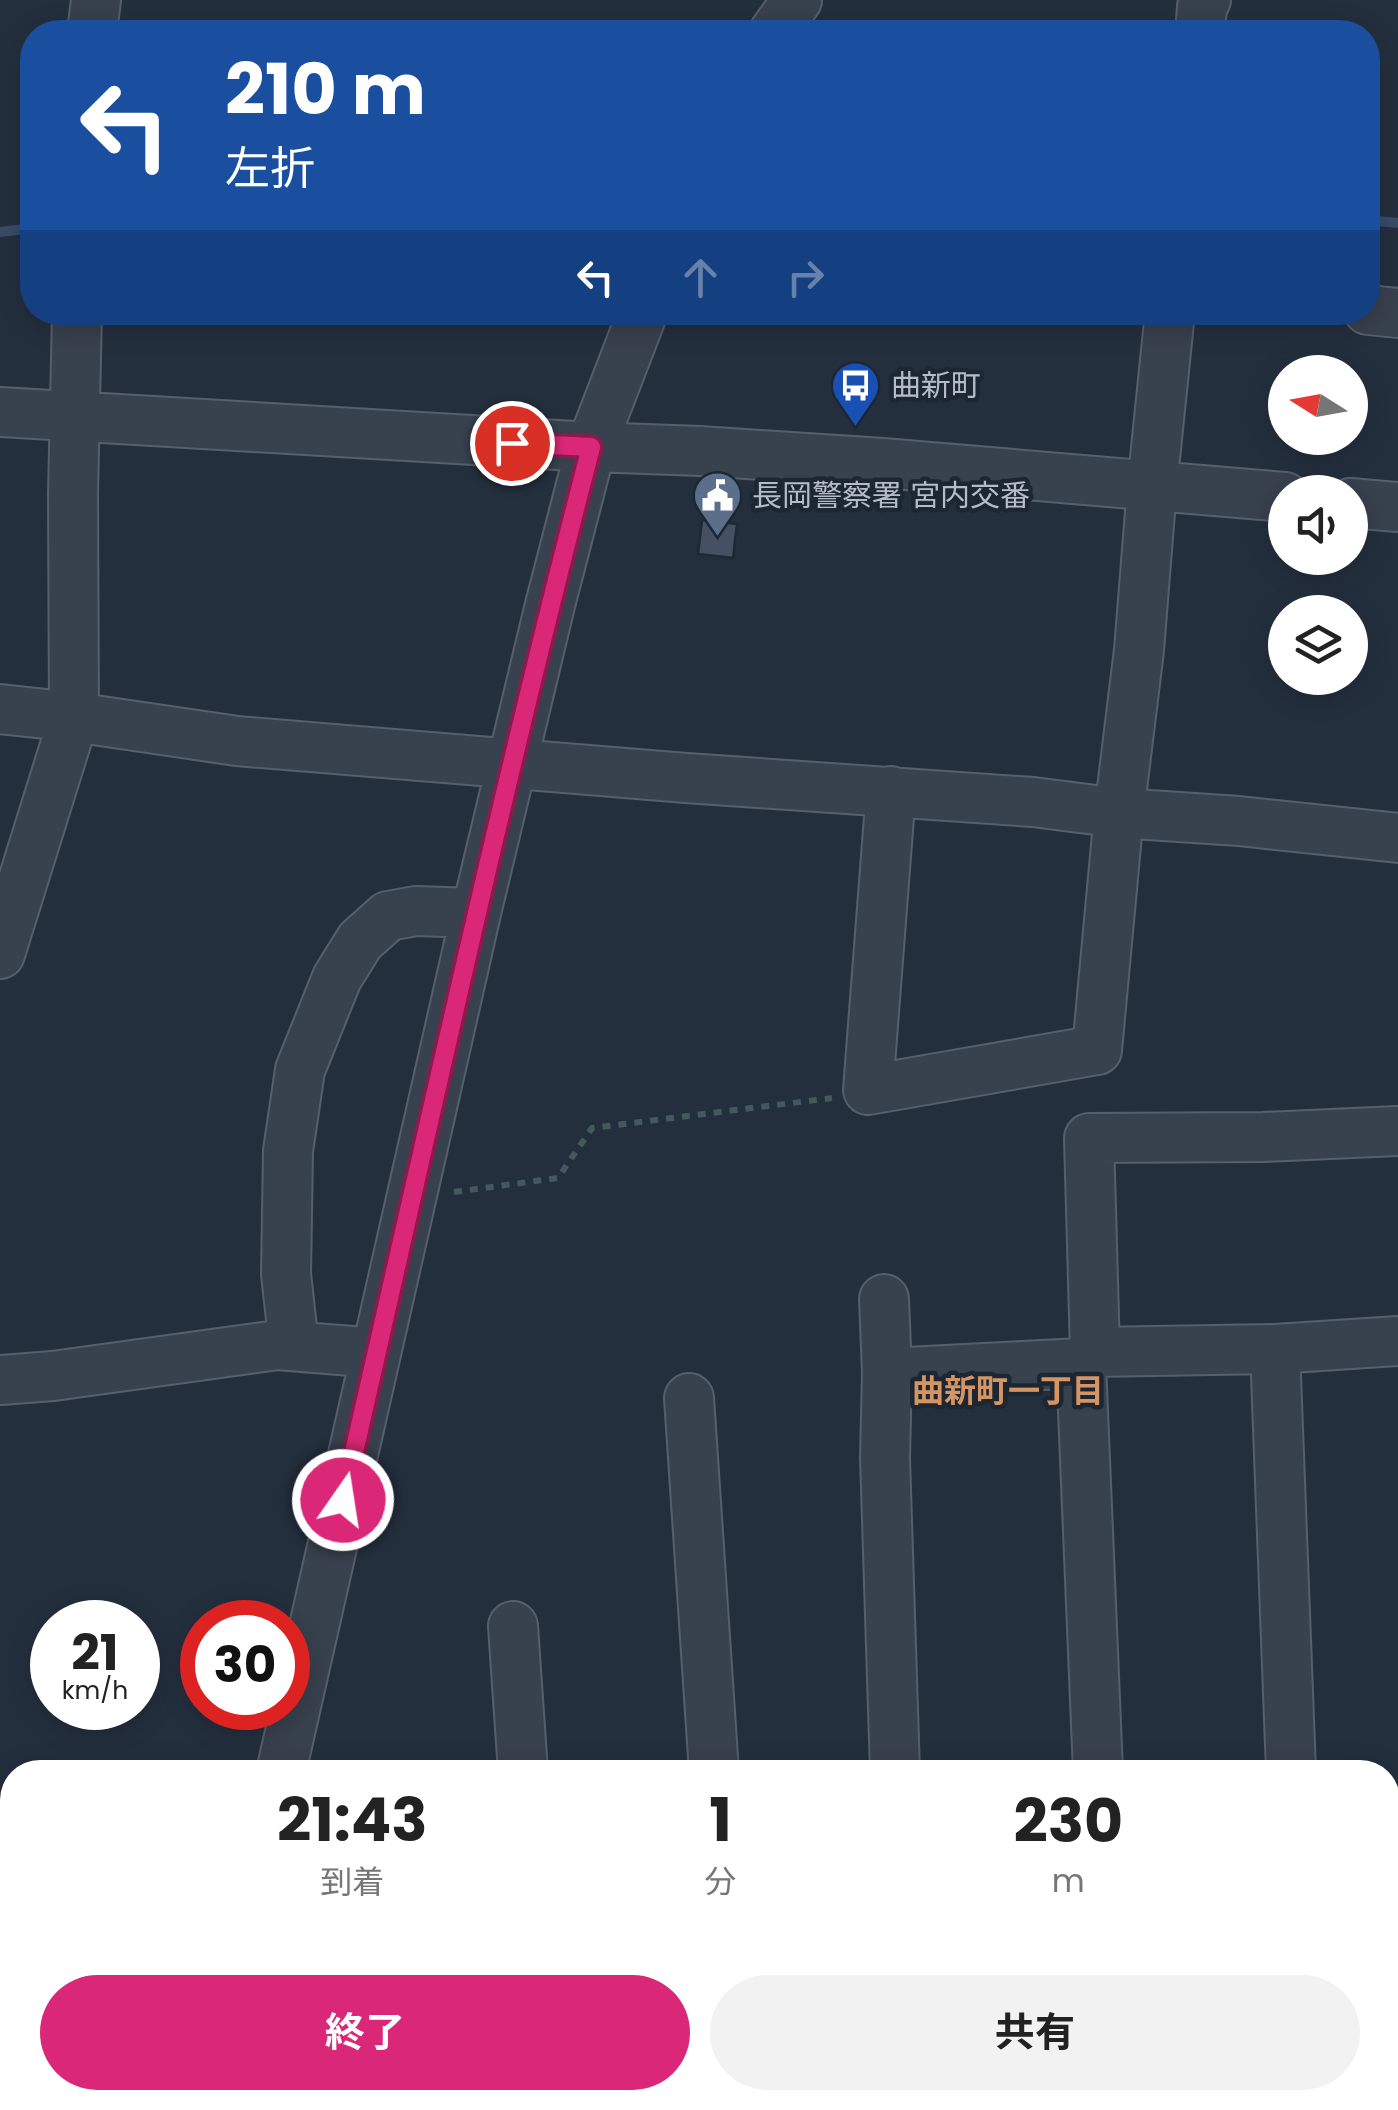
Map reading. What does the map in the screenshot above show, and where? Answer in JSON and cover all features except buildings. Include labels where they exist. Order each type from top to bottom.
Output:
[{"type":"street","points":[[0,954],[74,718],[77,325]]},
{"type":"street","points":[[285,1760],[476,913],[550,605],[591,447],[638,325]]},
{"type":"street","points":[[891,791],[868,1090],[1097,1050],[1169,325]]},
{"type":"street","points":[[0,412],[883,463],[1268,497]]},
{"type":"street","points":[[1368,504],[1398,506]]},
{"type":"street","points":[[0,710],[237,741],[1033,802],[1398,838]]},
{"type":"street","points":[[294,1346],[286,1274],[288,1151],[300,1070],[337,978],[360,941],[388,916],[416,911],[476,913]]},
{"type":"street","points":[[1098,1760],[1088,1358],[1089,1138],[1398,1131]]},
{"type":"street","points":[[884,1299],[894,1760]]},
{"type":"street","points":[[887,1373],[1398,1341]]},
{"type":"street","points":[[0,1380],[278,1345],[376,1353]]},
{"type":"street","points":[[1274,1348],[1291,1760]]},
{"type":"street","points":[[689,1398],[713,1760]]},
{"type":"street","points":[[514,1626],[522,1760]]},
{"type":"path","points":[[413,1197],[558,1178],[592,1128],[842,1097],[868,1090]]},
{"type":"waterway","points":[[1380,221],[1398,223]]},
{"type":"waterway","points":[[0,232],[20,230]]},
{"type":"place","name":"曲新町","points":[[856,428]]},
{"type":"place","name":"長岡警察署 宮内交番","points":[[717,538]]},
{"type":"district","name":"曲新町一丁目","points":[[1008,1391]]},
{"type":"route","points":[[343,1500],[476,913],[591,447],[512,443]]}]
